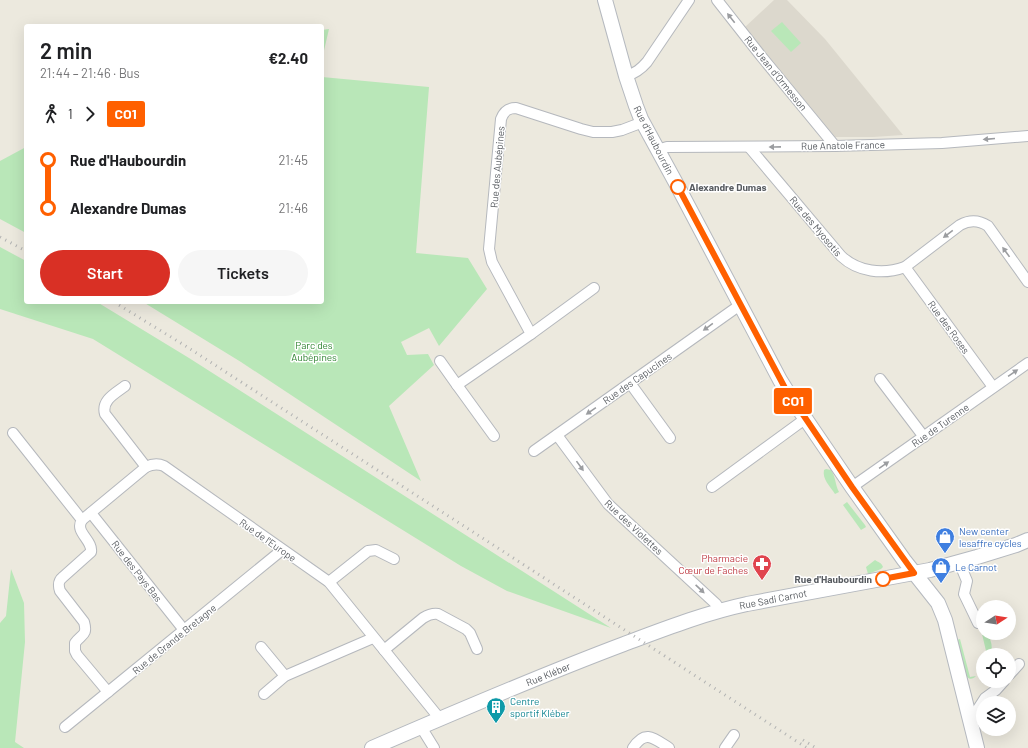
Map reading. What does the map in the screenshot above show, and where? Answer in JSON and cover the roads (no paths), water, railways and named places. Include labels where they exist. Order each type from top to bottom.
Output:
[{"type":"main road","name":"Rue d'Haubourdin","points":[[605,0],[626,76],[643,122],[780,380],[852,487],[914,573],[938,603],[944,615],[977,748]]},
{"type":"main road","name":"Rue Sadi Carnot","points":[[658,632],[720,610],[754,602],[914,573],[960,562],[1028,540]]},
{"type":"main road","name":"Rue Kléber","points":[[372,748],[559,669],[658,632]]},
{"type":"street","points":[[626,76],[636,73],[647,62],[689,0]]},
{"type":"street","name":"Rue Jean d'Ormesson","points":[[717,0],[835,146]]},
{"type":"street","name":"Rue des Aubépines","points":[[531,334],[492,262],[489,249],[501,119],[503,114],[508,109],[516,108],[581,129],[598,132],[612,132],[643,122]]},
{"type":"street","name":"Rue Anatole France","points":[[657,150],[667,147],[835,146],[942,143],[1028,136]]},
{"type":"street","name":"Rue des Myosotis","points":[[749,147],[844,260],[855,266],[874,271],[888,271],[905,267],[960,225],[973,221],[983,223],[988,226],[1028,282]]},
{"type":"street","name":"Rue des Roses","points":[[905,267],[993,387]]},
{"type":"street","points":[[457,385],[594,288]]},
{"type":"street","name":"Rue des Capucines","points":[[534,452],[740,305]]},
{"type":"street","points":[[440,361],[494,436]]},
{"type":"street","name":"Rue de Turenne","points":[[852,487],[1028,363]]},
{"type":"street","points":[[880,378],[924,437]]},
{"type":"street","points":[[630,383],[670,438]]},
{"type":"street","points":[[108,692],[76,655],[74,643],[86,629],[84,622],[60,591],[59,587],[60,580],[92,552],[90,543],[81,532],[80,524],[82,520],[146,467],[105,414],[104,410],[108,399],[125,386]]},
{"type":"street","points":[[712,487],[805,419]]},
{"type":"street","points":[[13,434],[82,520]]},
{"type":"street","name":"Rue des Violettes","points":[[557,435],[608,504],[716,604],[720,610]]},
{"type":"street","name":"Rue de l'Europe","points":[[146,467],[155,464],[164,466],[328,582],[440,719]]},
{"type":"street","name":"Rue des Pays Bas","points":[[91,513],[184,630]]},
{"type":"street","name":"Rue de Grande Bretagne","points":[[65,727],[282,550]]},
{"type":"street","points":[[328,582],[368,551],[376,550],[394,559]]},
{"type":"street","points":[[960,562],[967,581],[964,594],[976,619]]},
{"type":"street","points":[[384,650],[422,618],[434,613],[466,629],[470,633],[477,649]]},
{"type":"street","points":[[264,694],[285,676],[374,638]]},
{"type":"street","points":[[261,647],[285,676]]},
{"type":"street","points":[[1016,667],[1019,664]]},
{"type":"street","points":[[970,717],[974,715],[985,698],[998,688]]},
{"type":"street","points":[[421,727],[434,748]]},
{"type":"street","points":[[725,748],[734,735]]},
{"type":"street","points":[[633,748],[641,739],[649,737],[656,739],[669,748]]},
{"type":"railway","points":[[0,237],[24,250]]},
{"type":"railway","points":[[117,304],[184,345],[807,748]]},
{"type":"railway","points":[[803,740],[816,748]]},
{"type":"place","name":"Alexandre Dumas","points":[[678,187]]},
{"type":"place","name":"New center lesaffre cycles","points":[[945,554]]},
{"type":"place","name":"Rue d'Haubourdin","points":[[883,579]]},
{"type":"place","name":"Pharmacie Cœur de Faches","points":[[762,581]]},
{"type":"place","name":"Le Carnot","points":[[941,584]]},
{"type":"place","name":"Centre sportif Kléber","points":[[496,724]]},
{"type":"park label","name":"Parc des Aubépines","points":[[314,350]]}]
